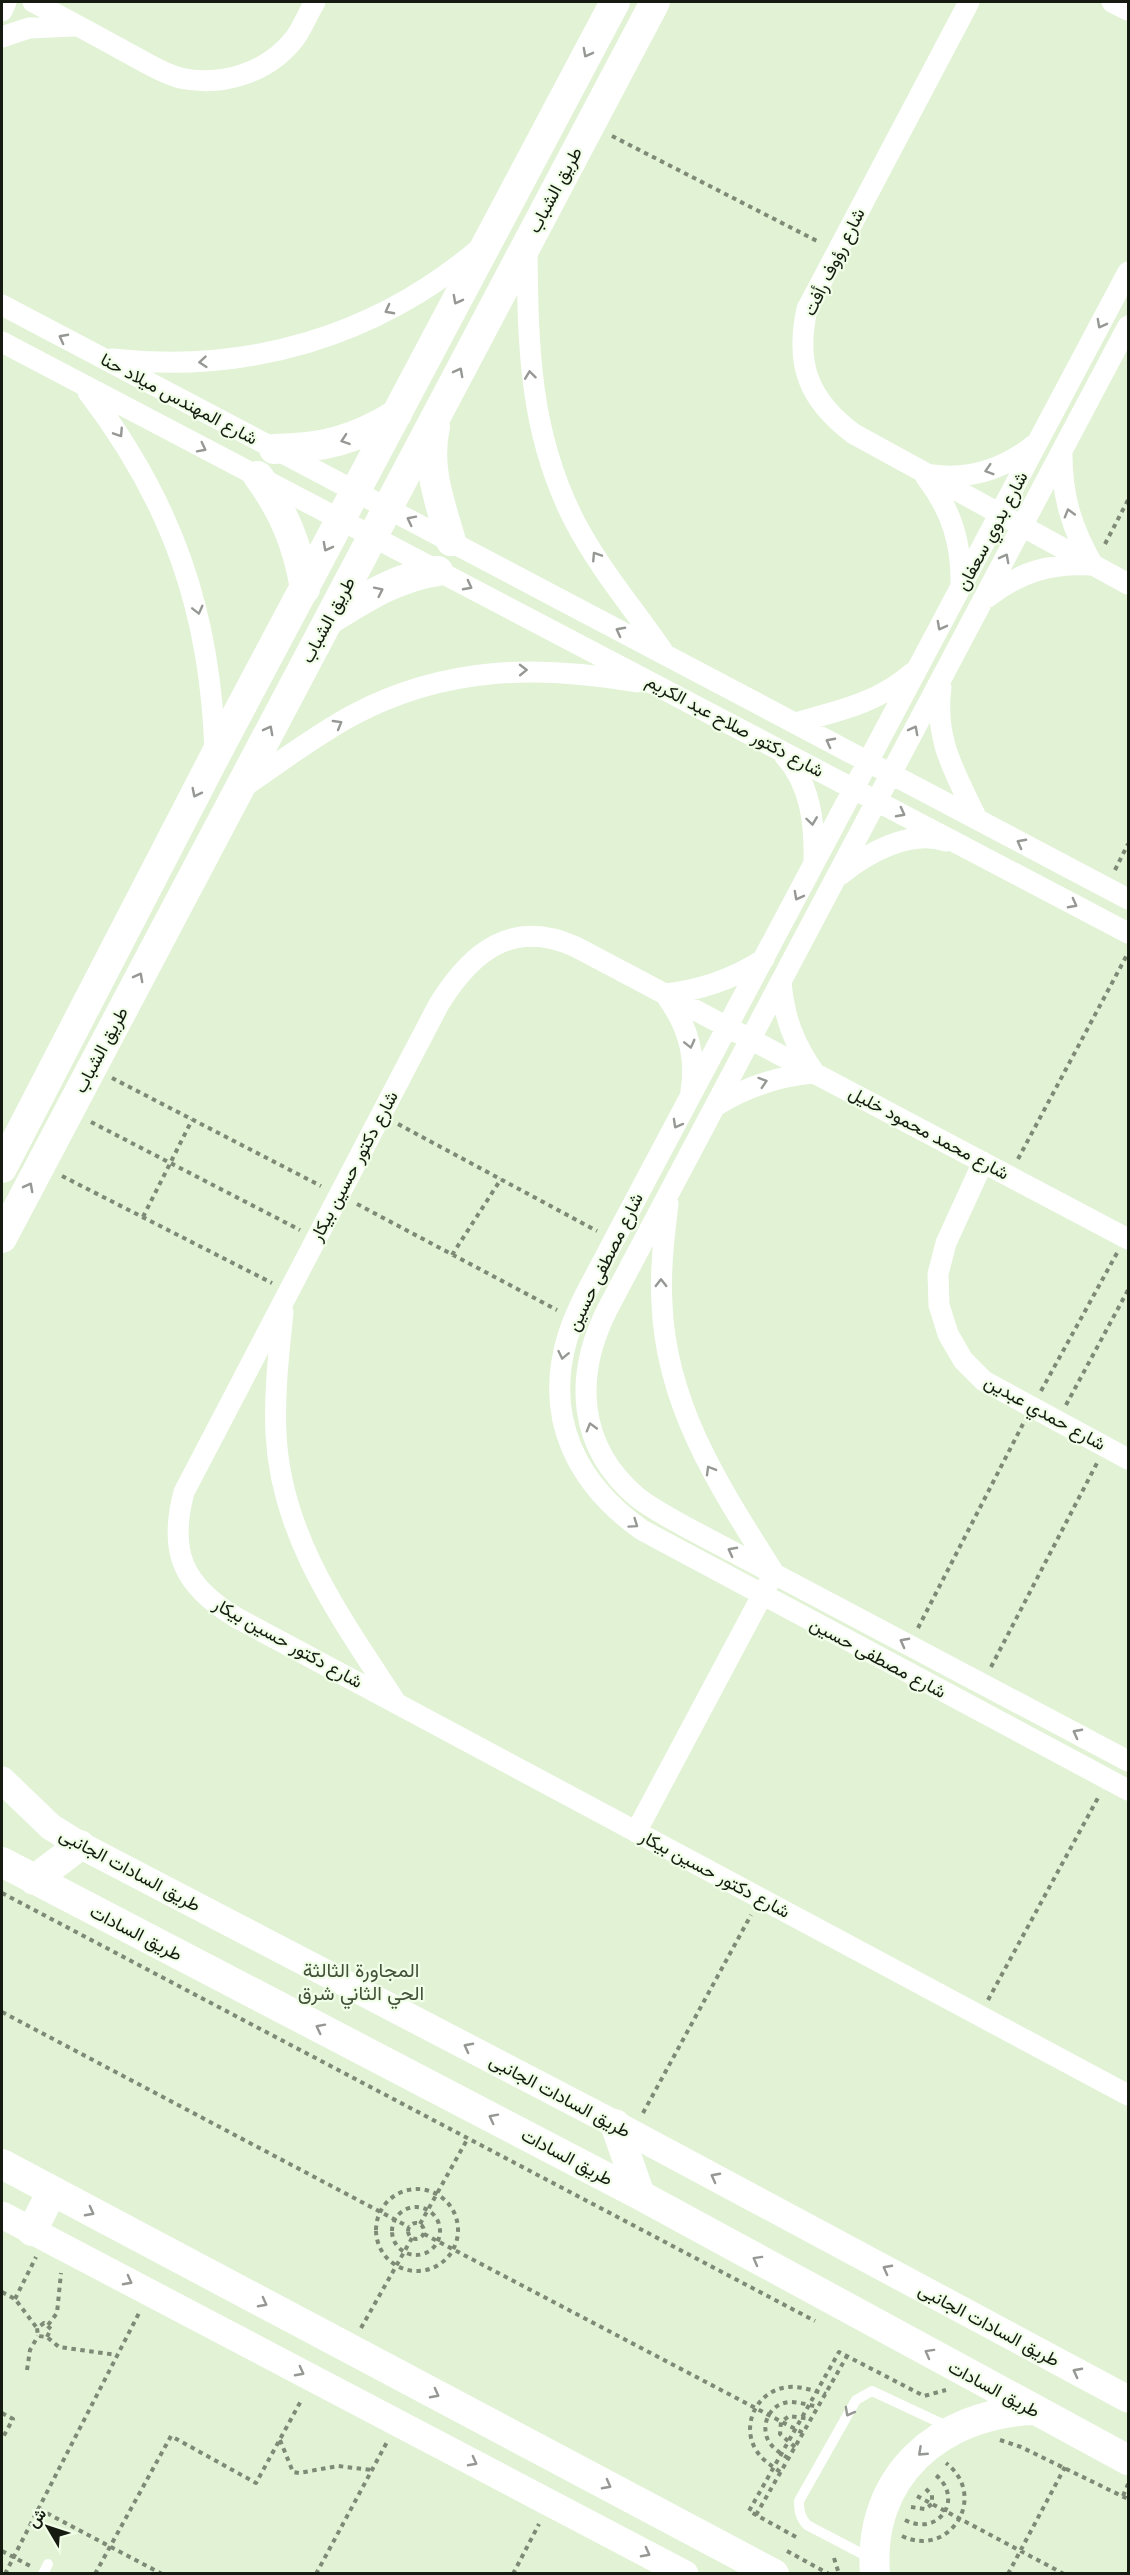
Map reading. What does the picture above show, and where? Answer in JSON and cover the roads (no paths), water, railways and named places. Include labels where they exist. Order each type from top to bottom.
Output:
[{"type":"main road","name":"طريق الشباب","points":[[2,1168],[215,756],[615,2]]},
{"type":"main road","name":"طريق الشباب","points":[[2,1238],[655,2]]},
{"type":"main road","points":[[438,412],[433,437],[432,463],[435,489],[451,541]]},
{"type":"main road","points":[[274,449],[307,448],[339,442],[370,431],[398,414]]},
{"type":"main road","points":[[258,476],[272,496],[294,540],[305,589]]},
{"type":"main road","points":[[328,620],[417,574],[438,571]]},
{"type":"main road","points":[[34,1880],[80,1845]]},
{"type":"main road","name":"طريق السادات","points":[[2,1862],[640,2195],[1032,2410],[1128,2460]]},
{"type":"main road","points":[[624,2128],[640,2195]]},
{"type":"main road","points":[[2,2164],[774,2574]]},
{"type":"main road","points":[[47,2239],[52,2191]]},
{"type":"main road","points":[[881,2559],[881,2515],[902,2474],[933,2441],[952,2442],[996,2413],[1032,2410]]},
{"type":"street","points":[[2,11],[6,2]]},
{"type":"street","points":[[33,2],[178,77],[204,81],[230,79],[255,70],[277,57],[295,38],[315,2]]},
{"type":"street","points":[[65,2],[79,26]]},
{"type":"street","points":[[964,7],[981,2]]},
{"type":"street","points":[[1112,2],[1128,10]]},
{"type":"street","name":"شارع رؤوف رأفت","points":[[964,7],[807,309],[802,332],[802,356],[808,380],[819,402],[835,420],[924,474],[1128,584]]},
{"type":"street","points":[[2,37],[29,28],[79,26]]},
{"type":"street","points":[[100,357],[146,363],[192,363],[239,359],[318,340],[373,319],[414,297],[453,271],[488,241]]},
{"type":"street","points":[[526,245],[529,366],[544,447],[575,523],[596,558],[666,655]]},
{"type":"street","name":"شارع بدوي سعفان","points":[[854,789],[1128,272]]},
{"type":"street","name":"شارع المهندس ميلاد حنا","points":[[2,306],[356,492]]},
{"type":"street","name":"شارع بدوي سعفان","points":[[876,800],[1128,326]]},
{"type":"street","name":"شارع المهندس ميلاد حنا","points":[[2,342],[83,387],[342,519]]},
{"type":"street","points":[[83,387],[114,426],[141,468],[164,513],[183,560],[198,607],[208,656],[214,706],[215,756]]},
{"type":"street","points":[[924,474],[948,477],[981,473],[1020,457],[1039,441]]},
{"type":"street","points":[[1062,452],[1062,482],[1068,511],[1078,539],[1094,565]]},
{"type":"street","points":[[924,474],[951,516],[962,565],[960,590]]},
{"type":"street","name":"شارع دكتور صلاح عبد الكريم","points":[[356,492],[1128,899]]},
{"type":"street","name":"شارع دكتور صلاح عبد الكريم","points":[[342,519],[1128,933]]},
{"type":"street","points":[[983,601],[1006,582],[1034,570],[1063,564],[1094,565]]},
{"type":"street","points":[[795,723],[851,709],[876,698],[920,666]]},
{"type":"street","points":[[237,791],[354,715],[407,692],[451,679],[520,670],[554,670],[657,685]]},
{"type":"street","points":[[942,677],[939,718],[944,750],[977,819]]},
{"type":"street","points":[[780,750],[796,767],[806,791],[813,833],[814,867]]},
{"type":"street","name":"شارع مصطفى حسين","points":[[854,789],[574,1319],[561,1366],[560,1393],[563,1421],[571,1447],[583,1472],[598,1494],[626,1519],[667,1545],[1128,1790]]},
{"type":"street","name":"شارع مصطفى حسين","points":[[876,800],[594,1335],[584,1385],[593,1436],[604,1459],[638,1497],[684,1526],[1128,1761]]},
{"type":"street","points":[[835,879],[857,861],[882,848],[910,840],[938,838],[963,846]]},
{"type":"street","name":"شارع دكتور حسين بيكار","points":[[729,1028],[560,939],[536,936],[512,939],[489,948],[470,962],[454,980],[381,1115],[184,1492],[178,1515],[176,1538],[183,1563],[211,1602],[1128,2095]]},
{"type":"street","points":[[665,994],[686,992],[717,983],[765,958]]},
{"type":"street","points":[[717,1105],[735,1094],[773,1078],[814,1073],[794,1039],[782,1002],[781,982]]},
{"type":"street","points":[[665,994],[678,1012],[693,1055],[694,1077],[690,1100]]},
{"type":"street","name":"شارع محمد محمود خليل","points":[[729,1028],[1127,1238]]},
{"type":"street","name":"شارع حمدي عبدين","points":[[983,1162],[946,1243],[938,1274],[939,1305],[948,1334],[963,1360],[984,1382],[1128,1459]]},
{"type":"street","points":[[636,1832],[774,1573],[707,1464],[689,1426],[676,1387],[666,1346],[662,1305],[661,1263],[670,1191]]},
{"type":"street","points":[[286,1297],[276,1398],[276,1436],[290,1511],[319,1581],[397,1704]]},
{"type":"street","name":"طريق السادات الجانبى","points":[[2,1780],[51,1827],[80,1845],[624,2128],[1128,2399]]},
{"type":"street","points":[[2,2215],[685,2574]]},
{"type":"lane","points":[[881,2559],[807,2525],[799,2509],[799,2501],[856,2400],[872,2391],[952,2442]]},
{"type":"district","name":"المجاورة الثالثة الحي الثاني شرق","points":[[361,1982]]}]
